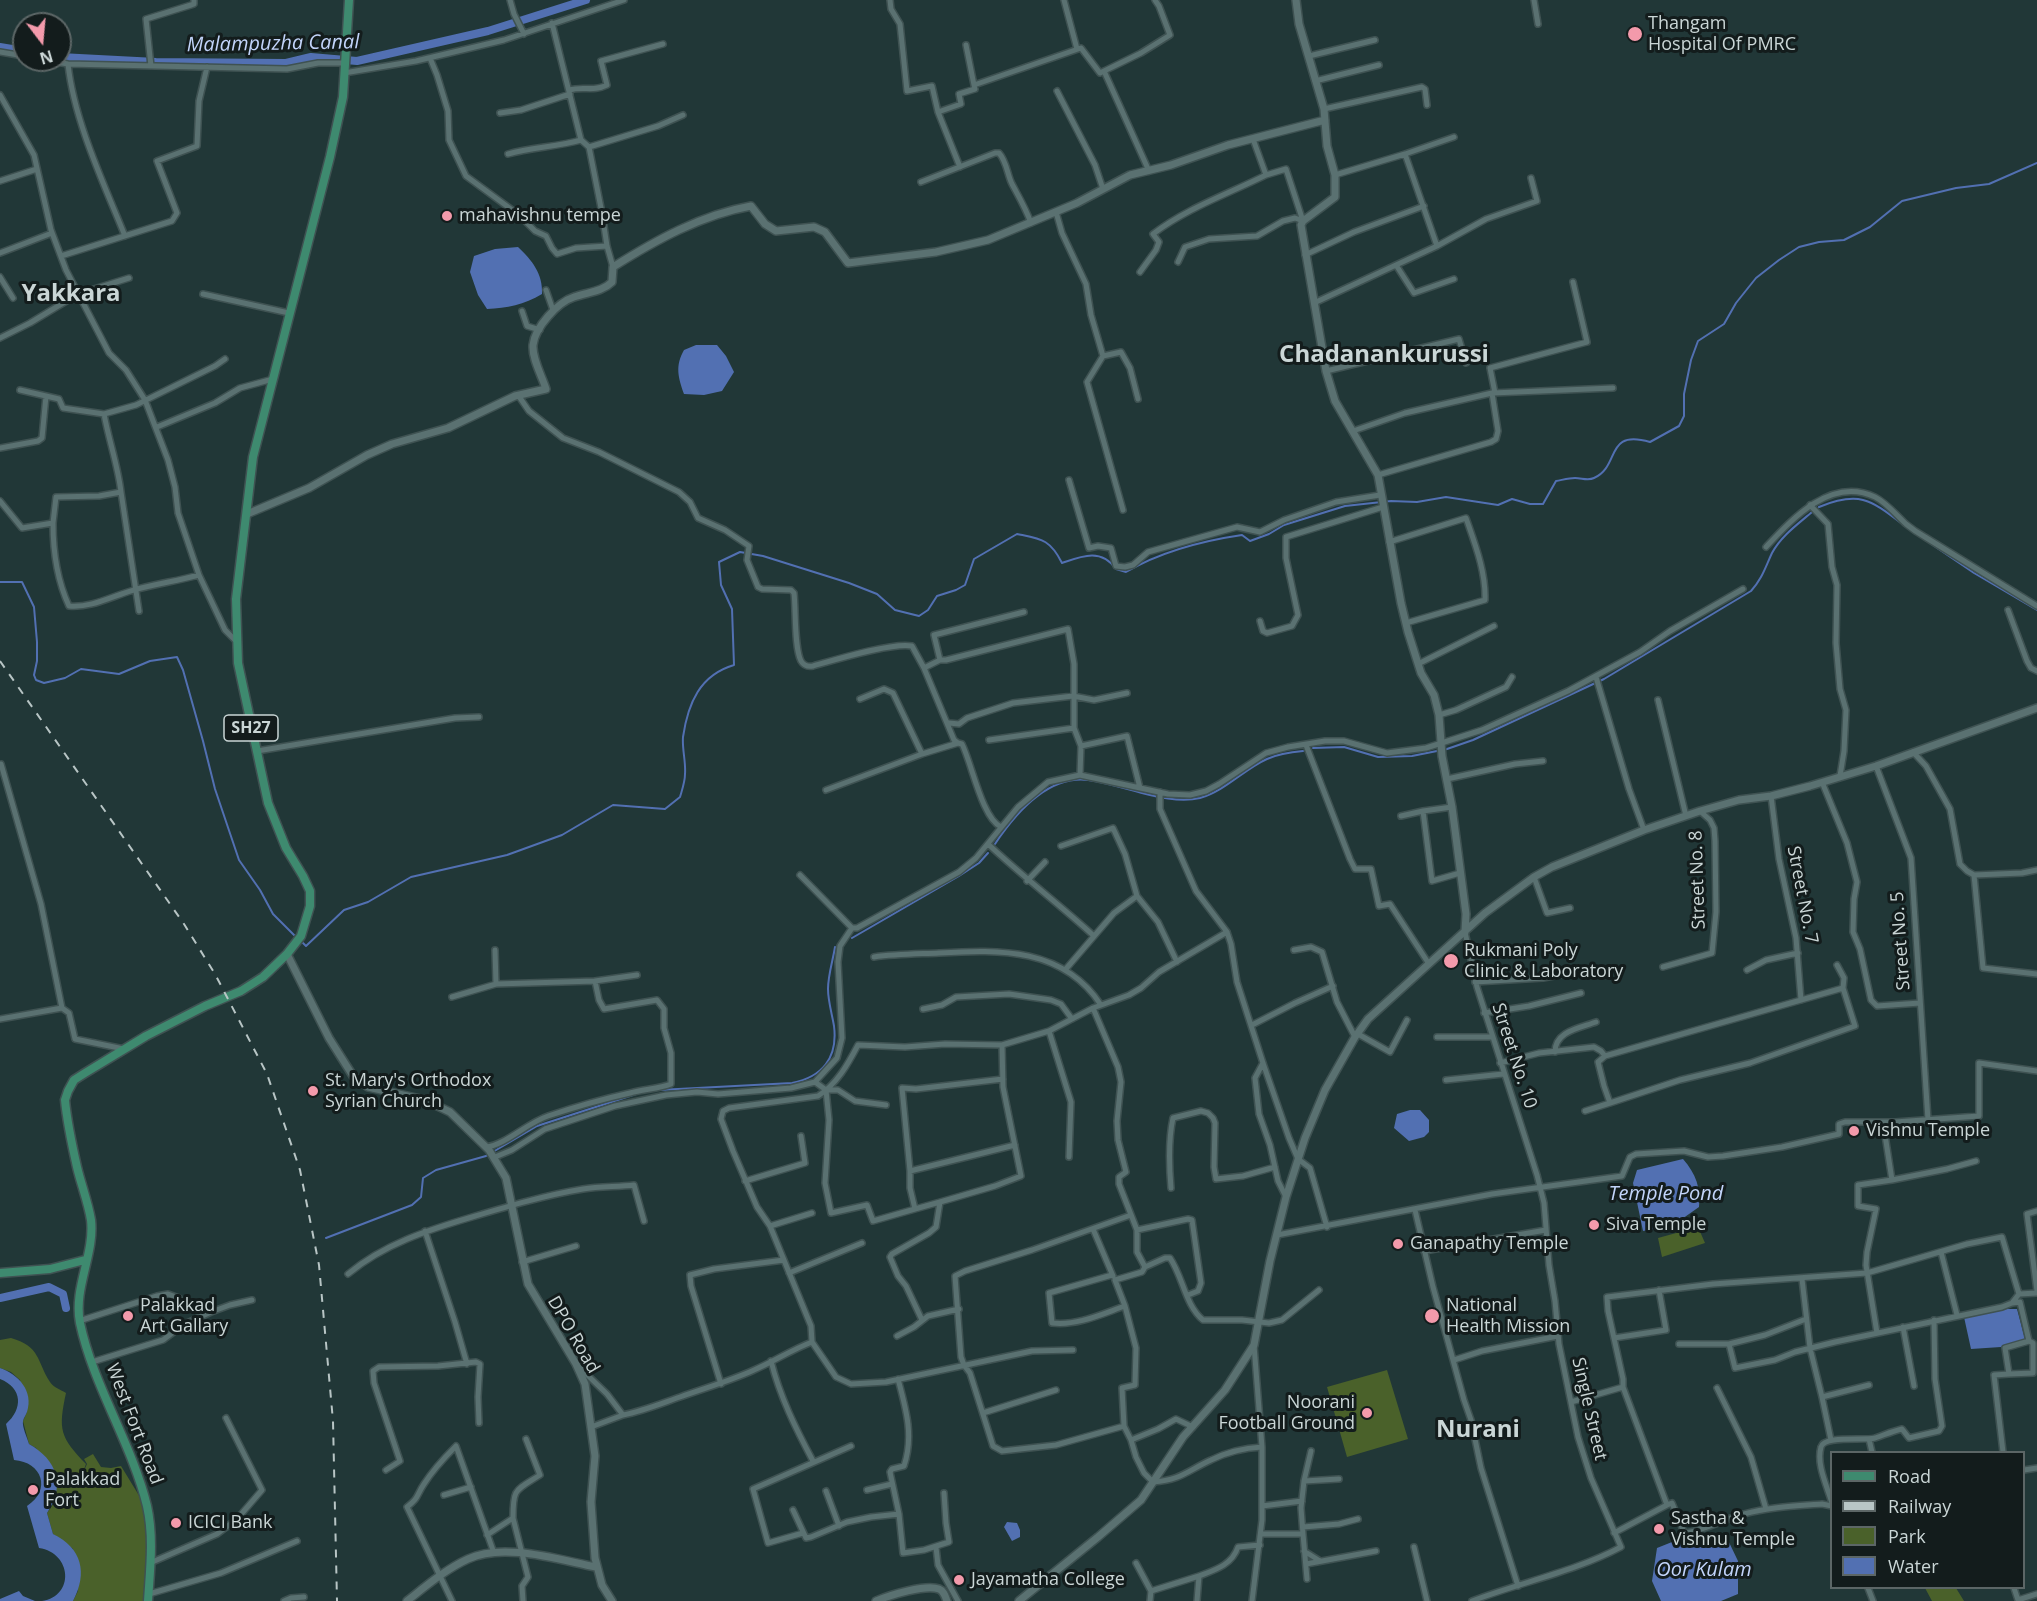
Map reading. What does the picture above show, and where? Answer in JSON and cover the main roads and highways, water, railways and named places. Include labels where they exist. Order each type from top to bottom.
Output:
[{"type":"main road","name":"SH27","points":[[85,1262],[90,1242],[91,1220],[77,1168],[65,1100],[74,1080],[146,1036],[205,1006],[241,991],[263,977],[287,954],[301,936],[310,906],[310,891],[274,823],[268,803],[241,685],[236,641],[236,599],[253,457],[343,98],[350,1]]},
{"type":"main road","points":[[0,1273],[50,1269],[85,1262]]},
{"type":"main road","name":"West Fort Road","points":[[85,1262],[79,1321],[92,1362],[138,1476],[147,1507],[151,1533],[148,1597]]},
{"type":"water","points":[[518,247],[536,268],[541,280],[542,294],[515,305],[487,309],[478,295],[470,272],[474,256],[495,249]]},
{"type":"water","points":[[696,345],[717,345],[726,356],[734,372],[722,391],[704,395],[684,394],[679,377],[679,361],[684,350]]},
{"type":"water","points":[[1420,1110],[1429,1120],[1429,1132],[1424,1137],[1409,1141],[1394,1128],[1397,1114]]},
{"type":"water","name":"Temple Pond","points":[[1683,1159],[1697,1182],[1699,1207],[1672,1226],[1643,1231],[1633,1183],[1637,1170]]},
{"type":"water","points":[[2017,1309],[2025,1339],[2001,1347],[1971,1349],[1964,1317]]},
{"type":"water","points":[[0,1368],[13,1374],[23,1384],[29,1404],[23,1423],[29,1444],[39,1450],[52,1465],[56,1474],[56,1493],[47,1513],[53,1534],[70,1546],[80,1562],[80,1581],[73,1601],[42,1601],[53,1597],[60,1591],[65,1574],[58,1558],[39,1548],[27,1506],[35,1500],[39,1492],[40,1478],[31,1466],[14,1460],[6,1424],[18,1406],[18,1399],[13,1388],[0,1379]]},
{"type":"water","points":[[1007,1522],[1017,1523],[1020,1537],[1012,1541],[1004,1527]]},
{"type":"water","name":"Oor Kulam","points":[[1713,1535],[1726,1536],[1738,1561],[1738,1594],[1721,1601],[1661,1601],[1652,1581],[1657,1548],[1682,1538],[1689,1540]]},
{"type":"water","points":[[19,1591],[23,1596],[35,1601],[0,1601],[0,1599]]},
{"type":"waterway","name":"Malampuzha Canal","points":[[72,58],[156,62],[286,63],[311,57],[357,61],[488,31],[586,0]]},
{"type":"waterway","name":"Malampuzha Canal","points":[[0,47],[12,49]]},
{"type":"waterway","points":[[303,943],[306,946],[344,910],[368,902],[411,877],[507,855],[562,835],[613,805],[665,809],[680,797],[685,777],[683,737],[692,702],[704,683],[712,676],[734,665],[732,609],[721,585],[719,562],[740,552],[763,556],[849,583],[877,594],[895,610],[919,616],[928,610],[937,596],[965,585],[974,559],[1017,534],[1044,541],[1058,555],[1062,563],[1084,556],[1098,556],[1110,562],[1116,569],[1126,572],[1154,558],[1182,548],[1242,535],[1250,541],[1284,525],[1345,506],[1391,501],[1417,502],[1446,497],[1498,505],[1512,499],[1530,504],[1543,504],[1556,481],[1573,478],[1592,479],[1602,472],[1619,445],[1626,440],[1650,442],[1679,426],[1684,416],[1684,394],[1691,360],[1698,341],[1724,324],[1736,303],[1756,278],[1779,260],[1799,247],[1819,242],[1844,240],[1870,227],[1902,201],[1956,188],[1989,184],[2037,163]]},
{"type":"waterway","points":[[1819,507],[1844,499],[1863,500],[1881,508],[1901,523]]},
{"type":"waterway","points":[[1313,748],[1344,747],[1378,757],[1412,756],[1447,749],[1473,740],[1604,679],[1751,591],[1761,578],[1780,541],[1812,512]]},
{"type":"waterway","points":[[1918,535],[1974,573],[2037,610]]},
{"type":"waterway","points":[[0,582],[22,582],[34,607],[37,642],[34,675],[36,680],[44,683],[65,678],[81,669],[119,674],[150,661],[177,657],[183,670],[215,789],[239,860],[273,914],[294,935]]},
{"type":"waterway","points":[[995,844],[1022,809],[1046,790],[1059,784],[1073,780],[1088,780],[1162,798],[1194,799],[1209,795],[1267,759],[1303,751]]},
{"type":"waterway","points":[[852,938],[959,876],[979,863],[988,853]]},
{"type":"waterway","points":[[659,1090],[792,1083],[820,1071],[830,1057],[835,1037],[828,989],[835,947]]},
{"type":"waterway","points":[[326,1238],[412,1205],[421,1197],[423,1178],[436,1170],[486,1156],[537,1126],[636,1094]]},
{"type":"waterway","points":[[0,1298],[49,1287],[63,1294],[66,1308]]},
{"type":"railway","points":[[0,661],[184,924],[215,974],[267,1074],[300,1170],[319,1265],[333,1421],[337,1601]]},
{"type":"place","name":"Thangam Hospital Of PMRC","points":[[1635,34]]},
{"type":"place","name":"mahavishnu tempe","points":[[447,216]]},
{"type":"place","name":"Rukmani Poly Clinic & Laboratory","points":[[1451,961]]},
{"type":"place","name":"St. Mary's Orthodox Syrian Church","points":[[313,1091]]},
{"type":"place","name":"Vishnu Temple","points":[[1854,1131]]},
{"type":"place","name":"Siva Temple","points":[[1594,1225]]},
{"type":"place","name":"Ganapathy Temple","points":[[1398,1244]]},
{"type":"place","name":"Palakkad Art Gallary","points":[[128,1316]]},
{"type":"place","name":"National Health Mission","points":[[1432,1316]]},
{"type":"place","name":"Noorani Football Ground","points":[[1367,1413]]},
{"type":"place","name":"Palakkad Fort","points":[[33,1490]]},
{"type":"place","name":"ICICI Bank","points":[[176,1523]]},
{"type":"place","name":"Sastha & Vishnu Temple","points":[[1659,1529]]},
{"type":"place","name":"Jayamatha College","points":[[959,1580]]},
{"type":"district","name":"Yakkara","points":[[71,294]]},
{"type":"district","name":"Chadanankurussi","points":[[1384,355]]},
{"type":"district","name":"Nurani","points":[[1478,1430]]}]
